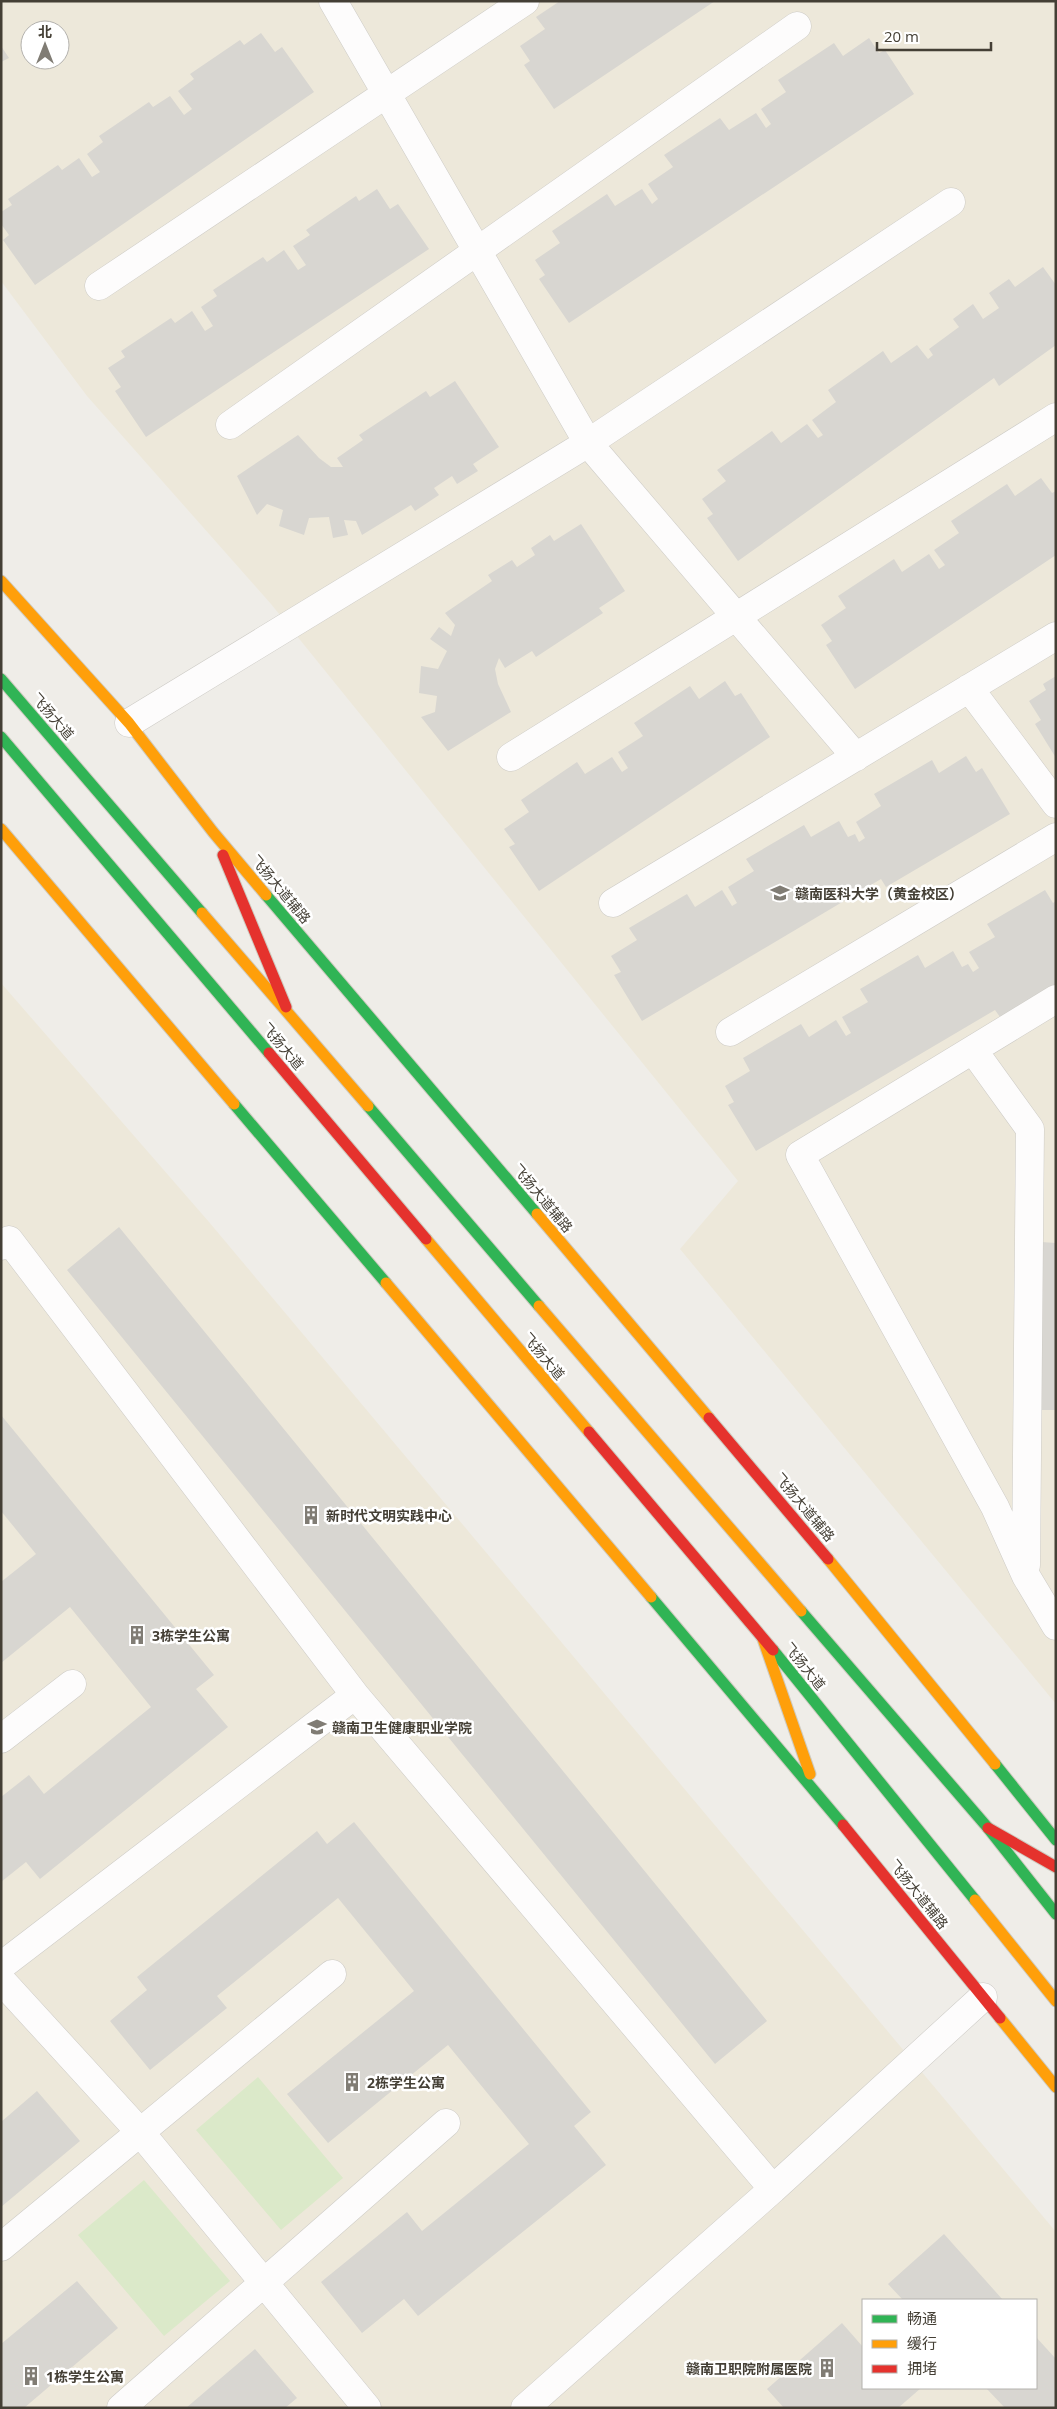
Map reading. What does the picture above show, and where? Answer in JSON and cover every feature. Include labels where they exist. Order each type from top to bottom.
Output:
[{"type":"street","points":[[333,1],[588,443],[856,757]]},
{"type":"street","points":[[99,286],[525,1]]},
{"type":"street","points":[[230,425],[797,26]]},
{"type":"street","points":[[129,723],[588,443],[952,202]]},
{"type":"street","points":[[511,757],[1056,417]]},
{"type":"street","name":"飞扬大道辅路","points":[[1,582],[129,723],[213,832],[820,1548],[1056,1840]]},
{"type":"street","points":[[613,903],[1056,636]]},
{"type":"street","name":"飞扬大道","points":[[1,679],[988,1828],[1056,1914]]},
{"type":"street","points":[[969,688],[1056,804]]},
{"type":"street","name":"飞扬大道","points":[[1,737],[762,1636],[1056,2001]]},
{"type":"street","name":"飞扬大道辅路","points":[[1,829],[815,1790],[1056,2087]]},
{"type":"street","points":[[213,832],[287,1011]]},
{"type":"street","points":[[730,1032],[1056,836]]},
{"type":"street","points":[[1056,1000],[800,1155],[995,1507],[1026,1576],[1056,1626]]},
{"type":"street","points":[[973,1050],[1030,1129],[1026,1576]]},
{"type":"street","points":[[1,1246],[9,1240],[354,1696],[773,2189]]},
{"type":"street","points":[[762,1636],[815,1790]]},
{"type":"street","points":[[1,1739],[72,1684]]},
{"type":"street","points":[[1,1966],[354,1696]]},
{"type":"street","points":[[988,1828],[1056,1867]]},
{"type":"street","points":[[1,2247],[332,1974]]},
{"type":"street","points":[[1,1980],[140,2132],[367,2408]]},
{"type":"street","points":[[525,2408],[773,2189],[983,1997]]},
{"type":"street","points":[[122,2408],[446,2123]]},
{"type":"shaded area","name":"赣南医科大学（黄金校区）","points":[[1,1],[1056,1],[1056,1704],[680,1249],[738,1181],[271,604],[87,396],[1,281]]},
{"type":"shaded area","name":"赣南卫生健康职业学院","points":[[1,983],[209,1222],[1056,2232],[1056,2408],[1,2408]]},
{"type":"green space","points":[[258,2077],[343,2178],[281,2230],[196,2130]]},
{"type":"green space","points":[[144,2180],[230,2281],[164,2336],[78,2235]]},
{"type":"building","points":[[560,1],[715,1],[554,109],[524,65],[530,61],[520,46],[545,29],[536,17]]},
{"type":"building","points":[[261,33],[275,52],[282,47],[314,92],[35,285],[3,240],[9,235],[1,224],[1,212],[12,205],[8,199],[58,165],[62,170],[79,158],[92,177],[100,172],[87,154],[103,142],[99,136],[149,102],[153,107],[170,96],[184,115],[192,109],[178,91],[194,79],[190,74],[240,40],[244,45]]},
{"type":"building","points":[[869,38],[879,53],[885,50],[914,94],[569,323],[539,279],[545,275],[535,260],[560,243],[552,231],[607,194],[615,206],[642,189],[652,204],[658,199],[648,184],[673,167],[664,155],[720,118],[729,130],[756,113],[766,128],[771,124],[761,109],[786,92],[778,80],[834,43],[843,56]]},
{"type":"building","points":[[1,46],[9,58],[1,62]]},
{"type":"building","points":[[377,189],[390,209],[398,204],[429,249],[146,437],[115,391],[121,387],[108,368],[125,357],[121,351],[171,318],[175,323],[192,311],[205,331],[213,326],[201,307],[217,296],[213,290],[263,257],[267,262],[284,250],[298,270],[306,265],[293,246],[310,235],[306,230],[356,196],[359,201]]},
{"type":"building","points":[[1043,267],[1056,285],[1056,345],[999,386],[994,378],[738,561],[707,518],[713,514],[702,499],[726,481],[717,470],[772,431],[781,443],[807,424],[818,438],[823,435],[812,420],[836,402],[828,390],[883,351],[891,363],[917,345],[928,359],[933,355],[929,349],[959,327],[953,319],[973,304],[983,319],[999,308],[989,293],[1009,279],[1015,287]]},
{"type":"building","points":[[455,381],[499,447],[473,464],[478,471],[457,484],[452,476],[434,488],[439,495],[415,511],[411,505],[362,535],[356,521],[344,520],[348,535],[333,538],[329,517],[309,518],[304,535],[279,526],[283,510],[267,504],[257,515],[237,476],[298,435],[319,458],[331,467],[343,467],[337,458],[363,440],[359,435],[426,391],[430,397]]},
{"type":"building","points":[[1041,478],[1052,493],[1056,491],[1056,555],[855,689],[826,645],[832,641],[821,625],[846,608],[838,596],[894,559],[902,572],[929,554],[939,569],[945,565],[934,550],[959,533],[951,521],[1007,484],[1015,496]]},
{"type":"building","points":[[581,524],[625,591],[599,608],[603,613],[536,657],[532,651],[505,668],[499,658],[495,669],[498,684],[511,712],[448,751],[421,717],[435,712],[437,696],[419,693],[421,666],[438,669],[447,651],[430,639],[439,627],[451,636],[455,625],[445,613],[492,581],[488,575],[512,560],[517,567],[535,555],[531,548],[550,535],[554,541]]},
{"type":"building","points":[[1056,676],[1056,758],[1035,724],[1041,720],[1029,701],[1046,690],[1043,684]]},
{"type":"building","points":[[725,681],[735,696],[741,693],[770,737],[539,891],[509,847],[515,844],[504,829],[529,812],[521,800],[577,762],[585,774],[612,757],[622,772],[628,768],[618,752],[643,736],[634,723],[690,686],[699,699]]},
{"type":"building","points":[[966,756],[976,772],[982,768],[1010,814],[886,887],[881,879],[642,1021],[614,975],[621,972],[611,956],[637,940],[629,928],[687,894],[695,907],[722,890],[732,906],[737,903],[728,887],[754,871],[746,859],[804,825],[811,837],[839,821],[848,837],[855,834],[859,842],[865,838],[856,822],[881,806],[874,794],[932,760],[939,773]]},
{"type":"building","points":[[1045,890],[1053,903],[1056,901],[1056,984],[1000,1017],[995,1010],[756,1151],[728,1105],[734,1102],[725,1086],[750,1071],[743,1058],[801,1024],[809,1037],[836,1020],[846,1036],[851,1033],[842,1017],[868,1002],[860,989],[918,955],[925,968],[953,951],[962,967],[968,964],[973,972],[979,968],[969,952],[995,937],[987,924]]},
{"type":"building","name":"新时代文明实践中心","points":[[119,1227],[767,2021],[715,2064],[67,1270]]},
{"type":"building","points":[[1041,1242],[1056,1243],[1056,1410],[1039,1410]]},
{"type":"building","name":"3栋学生公寓","points":[[1,1415],[214,1675],[196,1689],[228,1727],[40,1879],[26,1862],[1,1882],[1,1797],[29,1775],[44,1794],[151,1707],[70,1607],[1,1663],[1,1582],[36,1554],[1,1511]]},
{"type":"building","name":"2栋学生公寓","points":[[354,1822],[591,2112],[574,2126],[606,2165],[418,2316],[404,2299],[362,2333],[321,2282],[407,2212],[422,2231],[529,2144],[448,2045],[328,2143],[287,2094],[414,1991],[338,1898],[217,1996],[227,2008],[150,2070],[110,2021],[147,1990],[137,1977],[317,1831],[327,1844]]},
{"type":"building","points":[[37,2091],[80,2141],[1,2207],[1,2122]]},
{"type":"building","points":[[944,2234],[1002,2299],[902,2299],[888,2284]]},
{"type":"building","name":"1栋学生公寓","points":[[77,2281],[118,2328],[24,2408],[1,2408],[1,2344]]},
{"type":"building","name":"赣南卫职院附属医院","points":[[842,2323],[862,2346],[862,2389],[920,2389],[898,2408],[784,2408],[767,2389]]},
{"type":"building","points":[[1037,2338],[1056,2359],[1056,2408],[1005,2408],[987,2389],[1037,2389]]},
{"type":"building","points":[[255,2349],[297,2398],[285,2408],[186,2408]]},
{"type":"traffic: fast","points":[[1,679],[202,913]]},
{"type":"traffic: fast","points":[[1,737],[269,1053]]},
{"type":"traffic: fast","points":[[266,895],[537,1214]]},
{"type":"traffic: fast","points":[[234,1104],[386,1283]]},
{"type":"traffic: fast","points":[[368,1106],[539,1306]]},
{"type":"traffic: fast","points":[[651,1597],[843,1825]]},
{"type":"traffic: fast","points":[[801,1611],[988,1828],[1056,1914]]},
{"type":"traffic: fast","points":[[773,1650],[975,1900]]},
{"type":"traffic: fast","points":[[995,1764],[1056,1840]]},
{"type":"traffic: slow","points":[[1,581],[129,723],[213,832],[266,895]]},
{"type":"traffic: slow","points":[[1,829],[234,1104]]},
{"type":"traffic: slow","points":[[202,913],[368,1106]]},
{"type":"traffic: slow","points":[[537,1214],[709,1418]]},
{"type":"traffic: slow","points":[[426,1239],[589,1432]]},
{"type":"traffic: slow","points":[[386,1283],[651,1597]]},
{"type":"traffic: slow","points":[[539,1306],[801,1611]]},
{"type":"traffic: slow","points":[[828,1559],[995,1764]]},
{"type":"traffic: slow","points":[[763,1639],[810,1774]]},
{"type":"traffic: slow","points":[[975,1900],[1056,2001]]},
{"type":"traffic: slow","points":[[1000,2018],[1056,2087]]},
{"type":"traffic: jam","points":[[223,855],[286,1007]]},
{"type":"traffic: jam","points":[[269,1053],[426,1239]]},
{"type":"traffic: jam","points":[[709,1418],[828,1559]]},
{"type":"traffic: jam","points":[[589,1432],[773,1650]]},
{"type":"traffic: jam","points":[[843,1825],[1000,2018]]},
{"type":"traffic: jam","points":[[988,1828],[1056,1867]]},
{"type":"place","name":"赣南医科大学（黄金校区）","points":[[780,893]]},
{"type":"place","name":"新时代文明实践中心","points":[[311,1515]]},
{"type":"place","name":"3栋学生公寓","points":[[137,1635]]},
{"type":"place","name":"赣南卫生健康职业学院","points":[[317,1727]]},
{"type":"place","name":"2栋学生公寓","points":[[352,2082]]},
{"type":"place","name":"赣南卫职院附属医院","points":[[827,2368]]},
{"type":"place","name":"1栋学生公寓","points":[[31,2376]]}]
